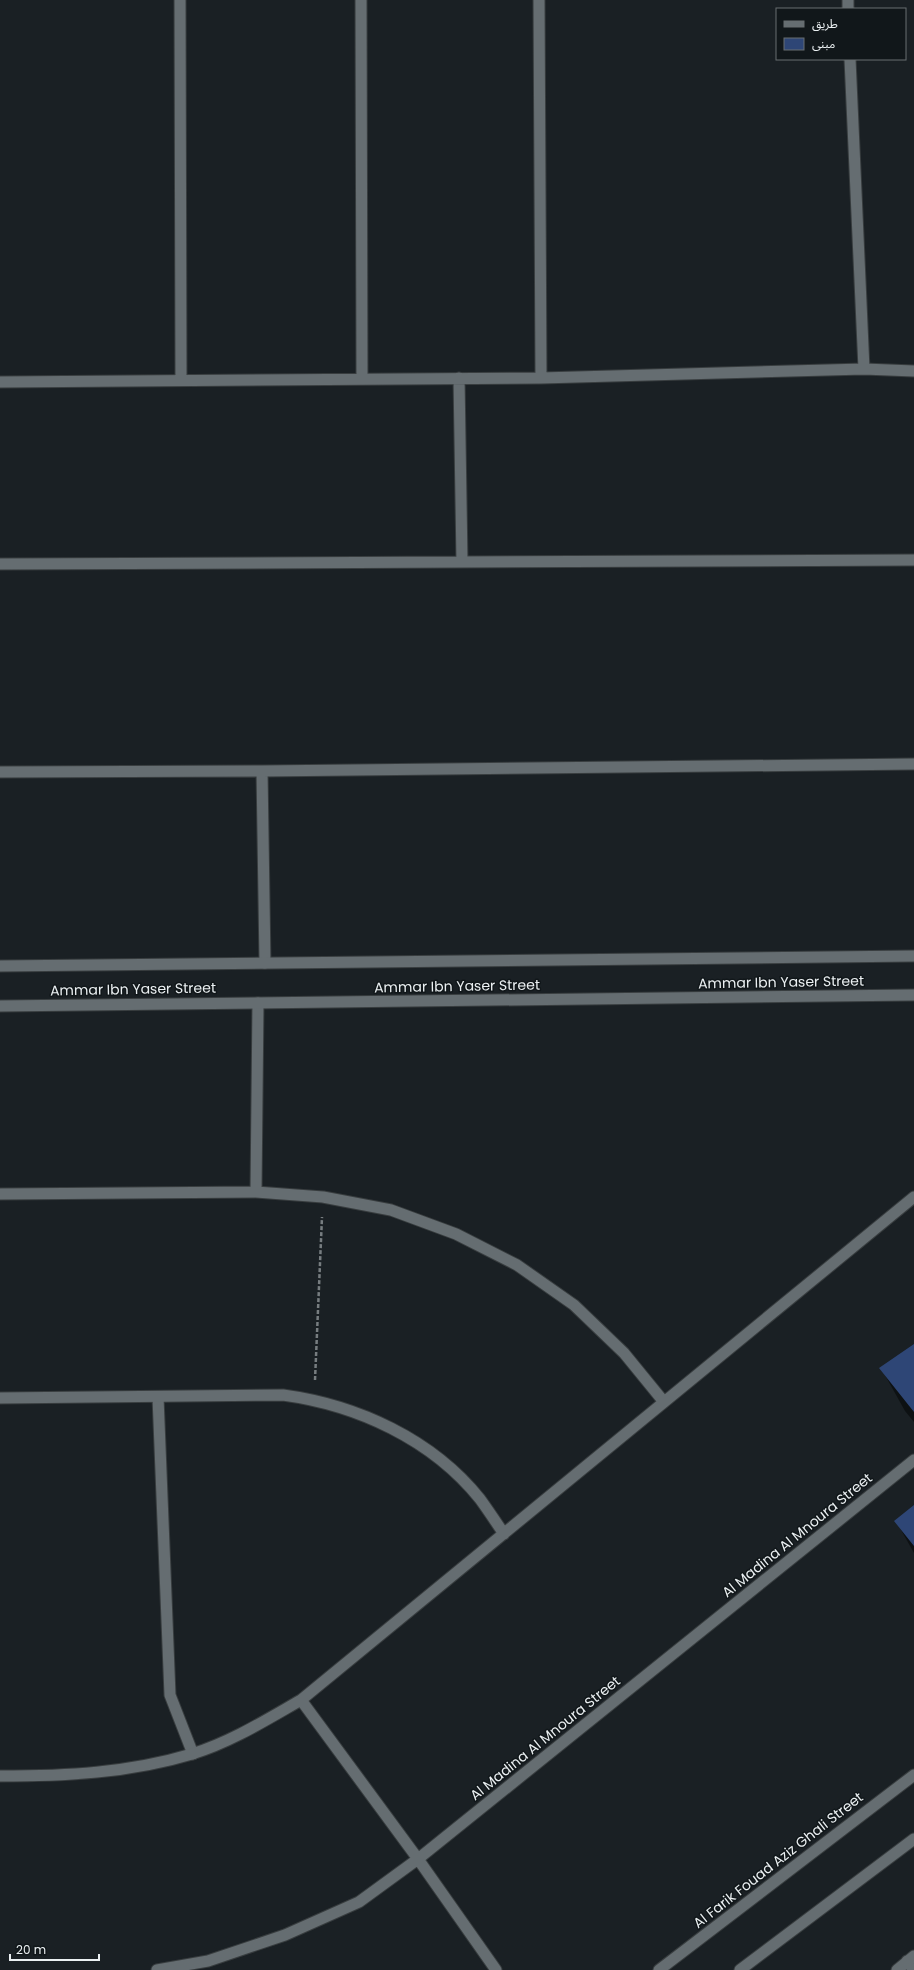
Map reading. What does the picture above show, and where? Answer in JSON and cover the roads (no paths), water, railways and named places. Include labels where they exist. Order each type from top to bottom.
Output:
[{"type":"street","points":[[180,0],[181,380]]},
{"type":"street","points":[[361,0],[362,379]]},
{"type":"street","points":[[540,0],[541,378]]},
{"type":"street","points":[[850,60],[864,370]]},
{"type":"street","points":[[0,382],[541,378],[864,370],[914,371]]},
{"type":"street","points":[[459,378],[462,562]]},
{"type":"street","points":[[0,564],[914,560]]},
{"type":"street","points":[[0,772],[262,771],[914,764]]},
{"type":"street","points":[[262,771],[265,963]]},
{"type":"street","name":"Ammar Ibn Yaser Street","points":[[0,966],[914,956]]},
{"type":"street","name":"Ammar Ibn Yaser Street","points":[[0,1006],[914,995]]},
{"type":"street","points":[[256,1192],[258,1003]]},
{"type":"street","points":[[0,1194],[256,1192],[323,1196],[391,1210],[456,1234],[517,1265],[580,1310],[624,1352],[664,1402]]},
{"type":"street","points":[[0,1776],[50,1776],[116,1771],[193,1754],[244,1733],[301,1700],[914,1196]]},
{"type":"street","points":[[0,1398],[283,1395],[314,1399],[364,1415],[407,1436],[452,1470],[479,1498],[504,1534]]},
{"type":"street","points":[[158,1397],[170,1695],[193,1754]]},
{"type":"street","name":"Al Madina Al Mnoura Street","points":[[157,1970],[208,1961],[285,1935],[359,1902],[418,1859],[914,1460]]},
{"type":"street","points":[[301,1700],[418,1859],[496,1970]]},
{"type":"street","name":"Al Farik Fouad Aziz Ghali Street","points":[[659,1970],[914,1774]]},
{"type":"street","points":[[740,1970],[914,1839]]},
{"type":"street","points":[[897,1970],[912,1962]]}]
